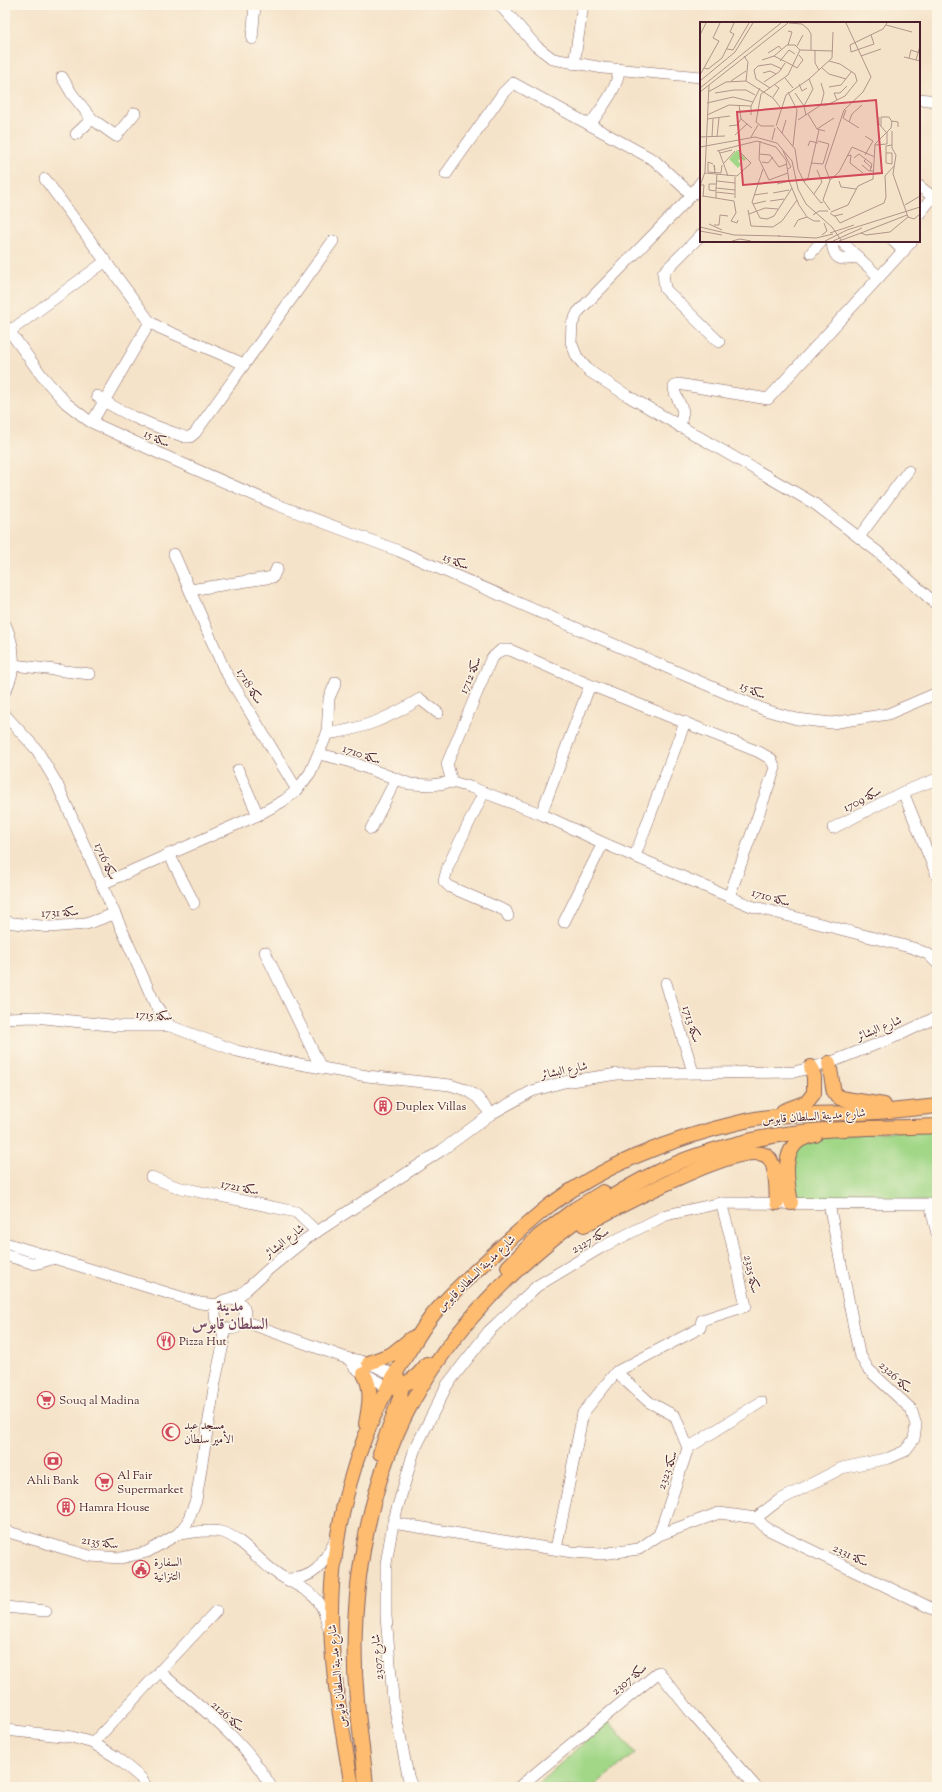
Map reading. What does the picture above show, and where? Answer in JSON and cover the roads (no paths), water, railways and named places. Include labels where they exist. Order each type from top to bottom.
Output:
[{"type":"main road","points":[[829,1062],[834,1093],[840,1098],[906,1109]]},
{"type":"main road","points":[[761,1118],[806,1102],[814,1093],[814,1077],[811,1067]]},
{"type":"main road","name":"شارع مدينة السلطان قابوس","points":[[352,1787],[331,1640],[332,1587],[337,1536],[343,1506],[361,1447],[425,1325],[462,1282],[551,1204],[583,1183],[633,1156],[686,1137],[761,1118],[813,1113],[854,1113],[937,1106]]},
{"type":"main road","name":"شارع مدينة السلطان قابوس","points":[[366,1787],[355,1679],[355,1620],[359,1575],[376,1496],[388,1458],[412,1402],[436,1365],[475,1314],[514,1274],[548,1243],[602,1203],[649,1176],[711,1151],[777,1135],[838,1130],[937,1126]]},
{"type":"main road","points":[[791,1203],[787,1166],[791,1150],[800,1140],[838,1130]]},
{"type":"main road","points":[[355,1620],[351,1580],[362,1522],[380,1456],[400,1398],[394,1382],[412,1381],[420,1375],[448,1335],[493,1281],[539,1236],[563,1218],[599,1195],[637,1174],[693,1152],[711,1151]]},
{"type":"main road","points":[[548,1243],[651,1189],[701,1168],[754,1153],[765,1155],[772,1162],[776,1174],[777,1203]]},
{"type":"main road","points":[[361,1447],[369,1408],[370,1391],[366,1368],[405,1345],[425,1325]]},
{"type":"street","points":[[252,39],[255,5]]},
{"type":"street","points":[[500,5],[536,46],[553,59],[574,64],[619,70],[700,77]]},
{"type":"street","points":[[574,64],[583,5]]},
{"type":"street","points":[[590,125],[615,88],[619,70]]},
{"type":"street","points":[[62,77],[72,94],[92,119],[116,136],[135,113]]},
{"type":"street","points":[[446,174],[504,93],[513,83],[654,160],[692,194]]},
{"type":"street","points":[[920,99],[937,101]]},
{"type":"street","points":[[76,134],[92,119]]},
{"type":"street","points":[[45,179],[150,322],[160,328],[244,364]]},
{"type":"street","points":[[700,183],[692,194],[578,312],[572,324],[572,342],[577,357],[589,371],[680,427],[815,504],[878,552],[937,605]]},
{"type":"street","points":[[920,187],[933,197],[920,213]]},
{"type":"street","points":[[700,236],[663,273],[663,281],[665,289],[719,342]]},
{"type":"street","points":[[101,399],[144,421],[185,437],[190,437],[195,433],[333,241]]},
{"type":"street","points":[[811,253],[821,242]]},
{"type":"street","points":[[832,242],[835,255],[838,258],[847,260],[858,257]]},
{"type":"street","points":[[842,242],[879,277]]},
{"type":"street","points":[[895,242],[904,250]]},
{"type":"street","points":[[680,427],[683,411],[674,387],[678,384],[768,399],[911,242]]},
{"type":"street","points":[[7,328],[106,261]]},
{"type":"street","points":[[92,422],[101,399],[150,322]]},
{"type":"street","name":"سكة 15","points":[[7,328],[42,376],[66,402],[92,422],[276,504],[399,551],[765,710],[797,719],[832,723],[888,714],[937,693]]},
{"type":"street","points":[[859,538],[908,471]]},
{"type":"street","name":"سكة 1718","points":[[174,554],[224,669],[297,790]]},
{"type":"street","points":[[190,590],[273,577],[277,568]]},
{"type":"street","points":[[5,624],[14,650],[13,665],[5,691]]},
{"type":"street","name":"سكة 1712","points":[[452,782],[447,764],[491,658],[501,650],[510,650],[590,685],[759,752],[771,759],[775,768],[729,897]]},
{"type":"street","points":[[13,665],[90,674]]},
{"type":"street","points":[[102,884],[258,815],[285,800],[297,790],[310,773],[327,734],[329,698],[336,682]]},
{"type":"street","points":[[541,814],[590,685]]},
{"type":"street","points":[[327,734],[349,731],[373,723],[396,714],[420,699],[438,713]]},
{"type":"street","name":"سكة 1716","points":[[5,715],[37,750],[57,784],[155,1004],[170,1026]]},
{"type":"street","points":[[635,856],[685,722]]},
{"type":"street","name":"سكة 1710","points":[[319,754],[348,761],[396,779],[421,786],[452,782],[484,792],[541,814],[603,843],[751,906],[913,948],[928,954],[937,963]]},
{"type":"street","points":[[238,770],[258,815]]},
{"type":"street","points":[[371,829],[396,779]]},
{"type":"street","name":"سكة 1709","points":[[832,828],[903,792],[937,779]]},
{"type":"street","points":[[484,792],[448,866],[444,880],[450,887],[506,911],[508,916]]},
{"type":"street","points":[[903,792],[937,876]]},
{"type":"street","points":[[564,922],[603,843]]},
{"type":"street","points":[[169,854],[194,903]]},
{"type":"street","name":"سكة 1731","points":[[5,922],[50,927],[86,924],[114,914]]},
{"type":"street","points":[[265,952],[321,1068]]},
{"type":"street","name":"سكة 1713","points":[[666,983],[693,1072]]},
{"type":"street","name":"شارع البشائر","points":[[230,1299],[241,1294],[306,1239],[442,1150],[491,1114],[532,1091],[564,1082],[617,1074],[794,1072],[829,1062],[897,1036],[937,1017]]},
{"type":"street","name":"سكة 1715","points":[[5,1018],[34,1018],[118,1026],[170,1026],[237,1051],[277,1060],[367,1076],[450,1085],[466,1090],[477,1097],[491,1114]]},
{"type":"street","name":"سكة 1721","points":[[151,1177],[177,1187],[296,1212],[317,1232]]},
{"type":"street","name":"سكة 2327","points":[[393,1523],[414,1451],[447,1385],[489,1331],[537,1286],[600,1248],[666,1215],[721,1203],[934,1203]]},
{"type":"street","name":"سكة 2325","points":[[616,1372],[700,1328],[702,1320],[746,1306],[721,1203]]},
{"type":"street","points":[[934,1203],[937,1234]]},
{"type":"street","name":"سكة 2326","points":[[756,1518],[778,1501],[842,1468],[889,1458],[905,1451],[914,1439],[916,1425],[910,1409],[868,1368],[859,1353],[829,1204]]},
{"type":"street","points":[[5,1243],[50,1260],[200,1303],[216,1309]]},
{"type":"street","points":[[5,1255],[35,1264],[50,1260]]},
{"type":"street","points":[[244,1308],[239,1302],[230,1299],[221,1302],[216,1309],[218,1323],[227,1328],[240,1324],[243,1320],[248,1288]]},
{"type":"street","points":[[243,1320],[348,1359],[355,1368],[366,1368],[394,1382]]},
{"type":"street","name":"سكة 2135","points":[[5,1531],[90,1556],[120,1558],[147,1552],[178,1534],[187,1523],[196,1500],[214,1390],[227,1328]]},
{"type":"street","points":[[556,1549],[583,1413],[616,1372]]},
{"type":"street","name":"سكة 2323","points":[[616,1372],[650,1402],[675,1416],[688,1448],[659,1535]]},
{"type":"street","points":[[688,1448],[761,1402]]},
{"type":"street","points":[[393,1523],[556,1549],[601,1554],[638,1549],[659,1535],[719,1513],[756,1518]]},
{"type":"street","name":"سكة 2331","points":[[756,1518],[767,1529],[937,1611]]},
{"type":"street","name":"2307 شارع","points":[[393,1523],[386,1564],[386,1616],[393,1699],[408,1776],[412,1787]]},
{"type":"street","points":[[178,1534],[209,1531],[222,1532],[232,1536],[275,1573],[310,1593],[319,1602],[326,1617],[331,1640]]},
{"type":"street","points":[[287,1579],[297,1579],[310,1576],[322,1565],[337,1536]]},
{"type":"street","points":[[5,1607],[46,1611]]},
{"type":"street","points":[[93,1743],[216,1612]]},
{"type":"street","name":"سكة 2126","points":[[160,1671],[241,1745],[257,1764],[271,1787]]},
{"type":"street","name":"سكة 2307","points":[[519,1787],[658,1672],[756,1787]]},
{"type":"street","points":[[5,1730],[72,1736],[93,1743],[116,1757],[141,1778],[146,1787]]},
{"type":"place","name":"Duplex Villas","points":[[383,1106]]},
{"type":"place","name":"Pizza Hut","points":[[166,1341]]},
{"type":"place","name":"Souq al Madina","points":[[46,1400]]},
{"type":"place","name":"مسجد عبد الأمير سلطان","points":[[171,1432]]},
{"type":"place","name":"Ahli Bank","points":[[53,1461]]},
{"type":"place","name":"Al Fair Supermarket","points":[[104,1482]]},
{"type":"place","name":"Hamra House","points":[[66,1507]]},
{"type":"place","name":"السفارة التنزانية","points":[[141,1569]]},
{"type":"district","name":"مدينة السلطان قابوس","points":[[230,1314]]}]
